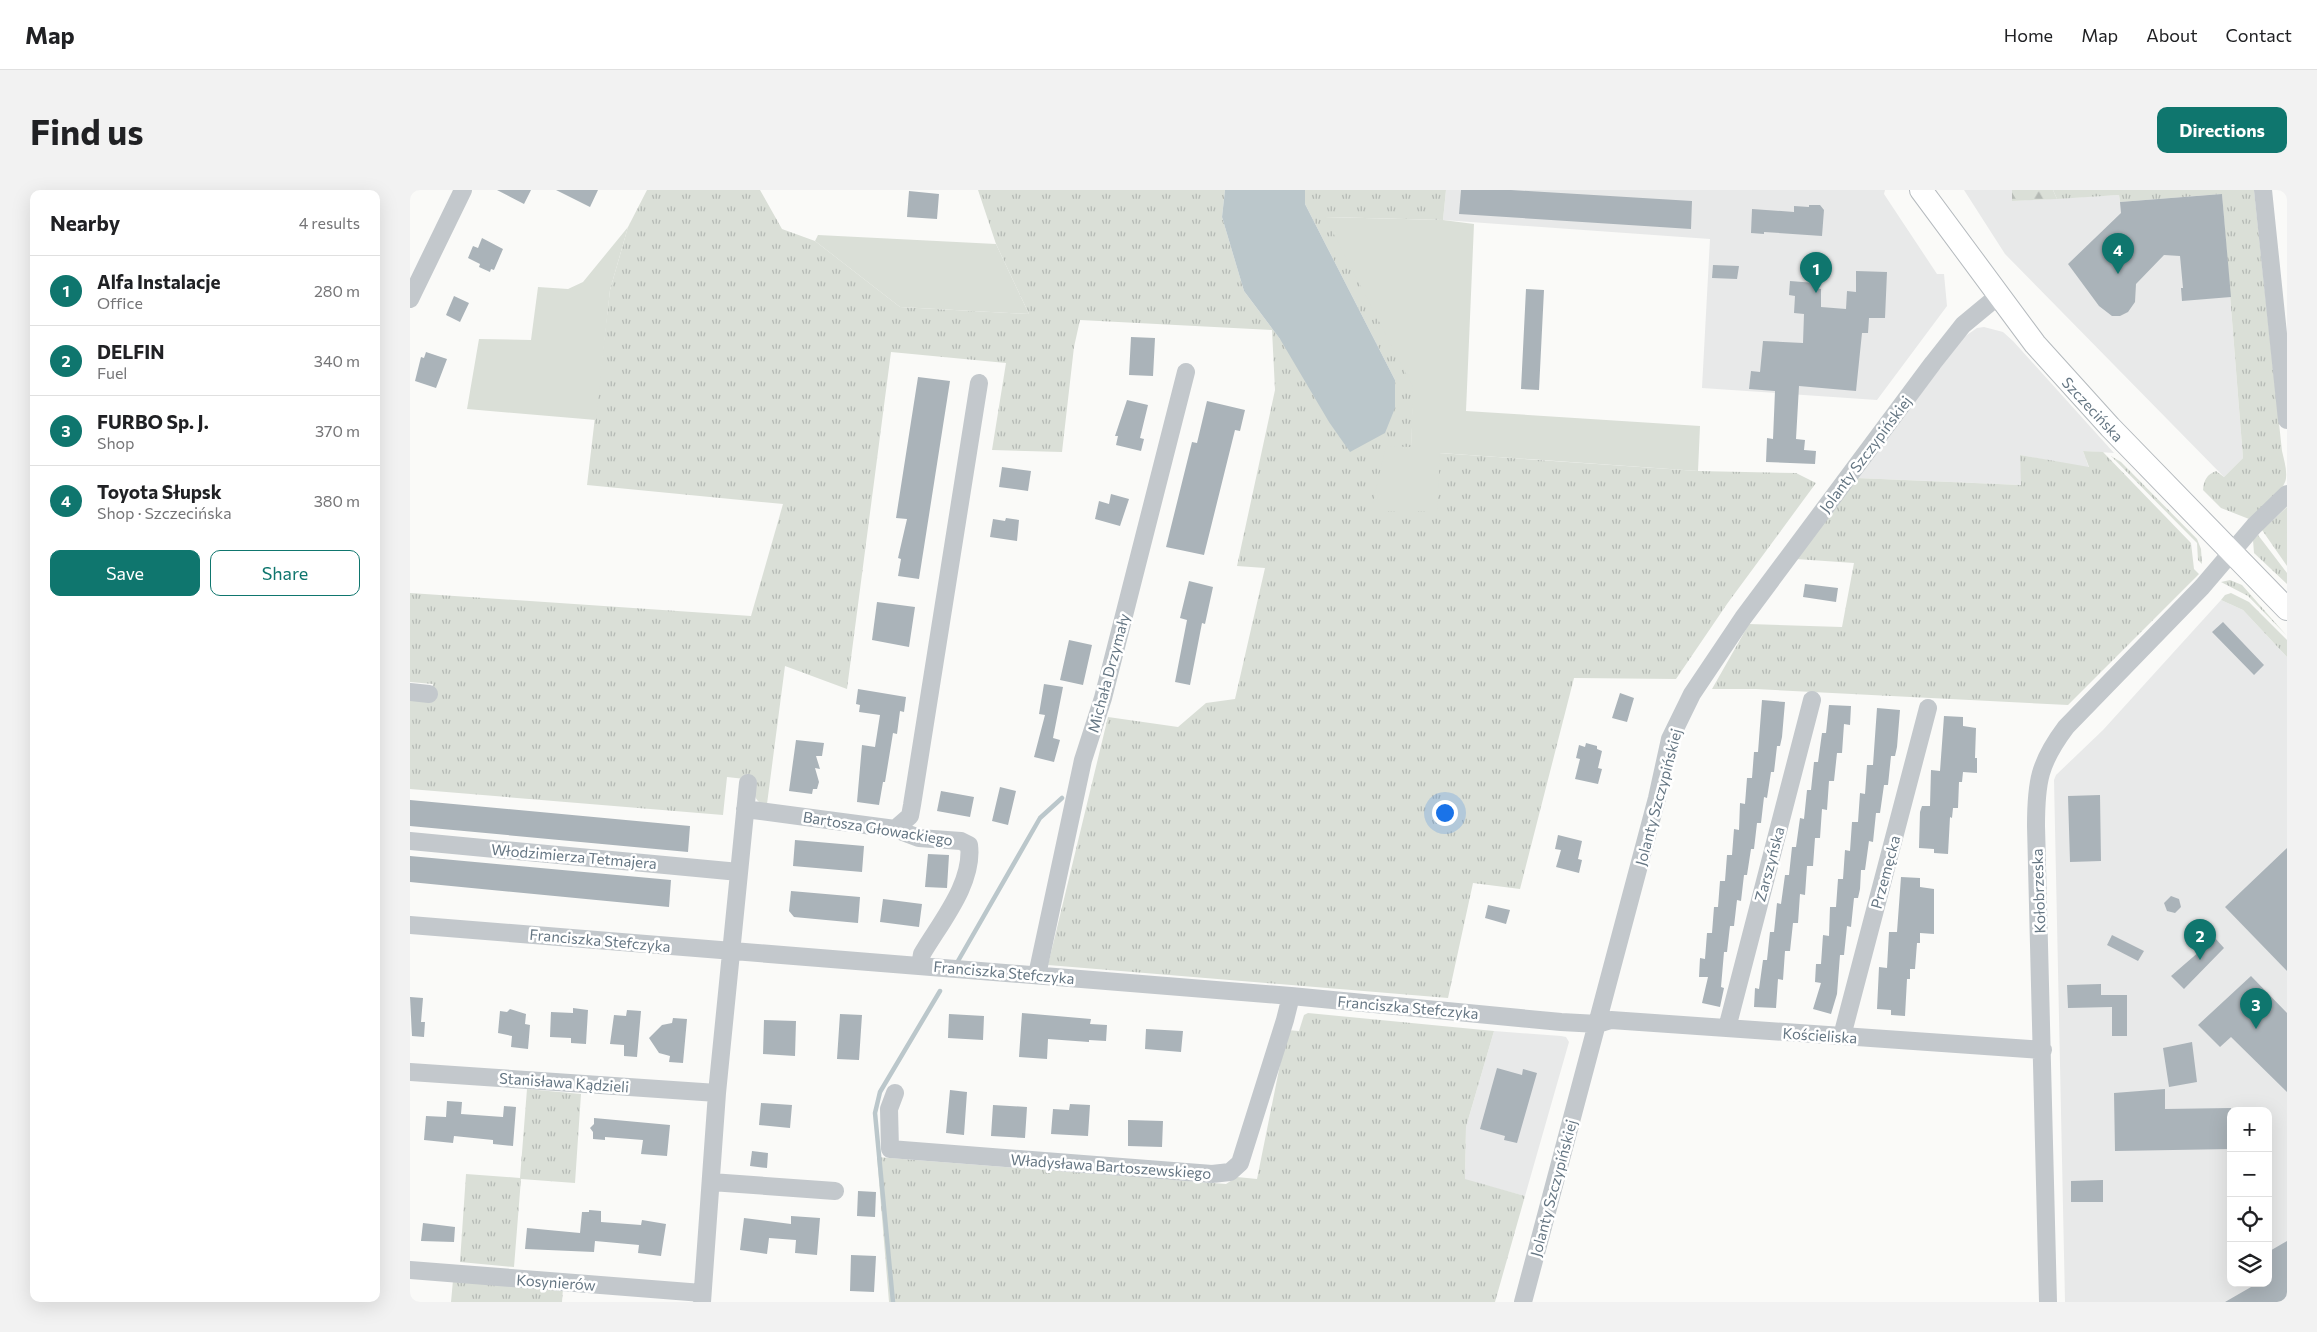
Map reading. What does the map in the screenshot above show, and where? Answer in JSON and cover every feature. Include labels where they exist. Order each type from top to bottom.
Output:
[{"type":"main road","name":"Szczecińska","points":[[1921,190],[1998,296],[2035,344],[2075,390],[2287,609]]},
{"type":"street","points":[[410,299],[463,190]]},
{"type":"street","points":[[2263,190],[2282,314],[2287,420]]},
{"type":"street","name":"Jolanty Szczypińskiej","points":[[1523,1302],[1598,1024],[1657,798],[1670,739],[1684,709],[1743,618],[1933,362],[1963,325],[1998,296]]},
{"type":"street","name":"Michała Drzymały","points":[[1037,975],[1083,760],[1103,698],[1186,372]]},
{"type":"street","points":[[896,829],[910,816],[978,383]]},
{"type":"street","name":"Kołobrzeska","points":[[2048,1302],[2036,826],[2039,775],[2051,747],[2066,727],[2232,554],[2254,526],[2287,494]]},
{"type":"street","points":[[410,692],[429,694]]},
{"type":"street","name":"Zarszyńska","points":[[1726,1028],[1812,700]]},
{"type":"street","name":"Przemęcka","points":[[1842,1036],[1928,708]]},
{"type":"street","points":[[731,951],[748,783]]},
{"type":"street","name":"Bartosza Głowackiego","points":[[745,808],[896,829],[919,838],[961,841],[969,845],[970,854],[964,881],[922,954],[920,966]]},
{"type":"street","name":"Włodzimierza Tetmajera","points":[[410,840],[739,872]]},
{"type":"street","name":"Franciszka Stefczyka","points":[[410,925],[1291,996],[1598,1024]]},
{"type":"street","name":"Kosynierów","points":[[410,1270],[702,1297],[717,1093],[731,951]]},
{"type":"street","name":"Władysława Bartoszewskiego","points":[[895,1093],[889,1109],[890,1149],[1212,1174],[1230,1172],[1240,1163],[1291,996]]},
{"type":"street","name":"Kościeliska","points":[[1598,1024],[1611,1020],[2043,1050]]},
{"type":"street","name":"Stanisława Kądzieli","points":[[410,1072],[717,1093]]},
{"type":"street","points":[[711,1182],[835,1191]]},
{"type":"shaded area","points":[[1225,190],[1305,190],[1305,204],[1395,380],[1395,408],[1385,433],[1350,452],[1329,422],[1280,339],[1244,291],[1222,217]]},
{"type":"shaded area","points":[[1446,190],[1885,190],[1884,194],[1937,274],[1944,274],[1947,306],[1877,400],[1702,388],[1710,239],[1443,220]]},
{"type":"shaded area","points":[[1964,190],[2012,190],[2012,201],[2119,195],[2120,202],[2222,194],[2243,458],[2224,477],[2005,254]]},
{"type":"shaded area","points":[[1984,327],[2003,332],[2013,341],[2114,453],[2083,451],[2089,468],[2020,455],[2022,485],[1857,478],[1964,337],[1977,328]]},
{"type":"shaded area","points":[[2221,600],[2243,610],[2287,657],[2287,1302],[2065,1302],[2054,780],[2056,775],[2103,730]]},
{"type":"shaded area","points":[[1494,1031],[1561,1036],[1566,1037],[1569,1042],[1525,1196],[1465,1180],[1466,1127]]},
{"type":"green space","points":[[647,190],[760,190],[782,229],[815,241],[900,307],[1029,314],[996,244],[978,190],[1225,190],[1222,217],[1244,291],[1280,339],[1395,380],[1305,204],[1305,190],[1446,190],[1443,220],[1326,217],[1414,387],[1411,447],[1439,453],[1698,471],[1796,473],[1816,483],[1727,604],[1676,679],[1574,678],[1520,889],[1473,883],[1448,998],[1048,965],[1108,717],[1178,727],[1206,703],[1235,699],[1265,568],[1237,566],[1275,390],[1272,330],[1080,320],[1074,347],[1062,452],[992,450],[1006,363],[891,352],[847,689],[785,666],[767,804],[757,800],[754,793],[754,780],[727,777],[723,815],[410,789],[410,700],[431,702],[433,684],[410,682],[410,593],[751,616],[783,504],[587,485],[610,290],[628,227]]},
{"type":"green space","points":[[2012,190],[2053,190],[2057,199],[2012,201]]},
{"type":"green space","points":[[2053,190],[2254,190],[2286,478],[2277,495],[2254,516],[2249,519],[2221,508],[2203,490],[2205,480],[2210,474],[2216,471],[2224,477],[2243,458],[2222,194],[2120,202],[2119,195],[2057,199]]},
{"type":"green space","points":[[1325,217],[1443,220],[1474,224],[1466,411],[1700,426],[1698,471],[1440,453],[1437,511],[1371,511],[1386,446],[1411,447],[1413,387]]},
{"type":"green space","points":[[628,227],[610,290],[596,420],[467,409],[479,339],[531,340],[538,287],[568,289],[583,282]]},
{"type":"green space","points":[[818,235],[996,244],[1029,314],[900,307],[815,241]]},
{"type":"green space","points":[[2083,451],[2103,452],[2191,543],[2194,569],[2199,574],[2068,705],[1756,689],[1712,689],[1749,624],[1842,627],[1854,563],[1796,559],[1857,478],[2021,485],[2020,455],[2089,467]]},
{"type":"green space","points":[[2111,456],[2121,462],[2197,539],[2201,549],[2202,564],[2198,560],[2197,543]]},
{"type":"green space","points":[[2287,507],[2287,566],[2262,530]]},
{"type":"green space","points":[[2258,535],[2287,573],[2287,584],[2254,553],[2253,540]]},
{"type":"green space","points":[[2230,580],[2242,585],[2287,636],[2248,596],[2221,582]]},
{"type":"green space","points":[[2231,593],[2249,602],[2287,640],[2287,657],[2243,610],[2221,600],[2225,595]]},
{"type":"green space","points":[[1308,1013],[1494,1031],[1466,1127],[1465,1179],[1525,1196],[1495,1302],[889,1302],[877,1157],[1226,1184],[1237,1177],[1257,1179],[1287,1030],[1299,1031],[1304,1015]]},
{"type":"green space","points":[[527,1089],[581,1094],[575,1183],[521,1179],[514,1267],[460,1262],[466,1174],[520,1178]]},
{"type":"green space","points":[[453,1280],[563,1288],[562,1302],[451,1302]]},
{"type":"building","points":[[497,190],[531,190],[524,204]]},
{"type":"building","points":[[556,190],[598,190],[590,207]]},
{"type":"building","points":[[1461,190],[1511,190],[1692,201],[1691,229],[1459,214]]},
{"type":"building","points":[[909,191],[939,194],[937,219],[907,217]]},
{"type":"building","points":[[2222,194],[2231,297],[2182,301],[2181,288],[2183,288],[2180,256],[2164,255],[2136,284],[2135,302],[2128,312],[2120,316],[2112,316],[2099,306],[2068,264],[2121,213],[2120,202]]},
{"type":"building","points":[[1809,205],[1820,205],[1824,210],[1822,236],[1764,232],[1764,234],[1751,233],[1752,209],[1794,212],[1794,206],[1809,207]]},
{"type":"building","points":[[482,238],[503,249],[494,270],[491,269],[490,272],[479,267],[480,264],[468,258],[473,246],[478,248]]},
{"type":"building","points":[[1713,265],[1739,266],[1737,279],[1712,278]]},
{"type":"building","points":[[1856,271],[1887,272],[1885,318],[1869,318],[1868,333],[1862,333],[1856,391],[1799,386],[1796,439],[1805,440],[1804,450],[1816,451],[1815,464],[1766,462],[1767,438],[1773,439],[1775,391],[1749,389],[1751,371],[1760,372],[1763,341],[1803,343],[1804,314],[1794,313],[1795,296],[1789,295],[1790,281],[1815,283],[1815,288],[1821,289],[1821,307],[1846,309],[1847,291],[1856,292]]},
{"type":"building","points":[[1526,289],[1544,290],[1539,390],[1521,389]]},
{"type":"building","points":[[454,296],[469,303],[460,322],[446,315]]},
{"type":"building","points":[[1131,337],[1155,338],[1153,376],[1129,375]]},
{"type":"building","points":[[426,352],[447,359],[436,388],[415,381],[421,357],[424,358]]},
{"type":"building","points":[[918,377],[950,381],[919,579],[898,576],[901,559],[898,558],[907,519],[896,518]]},
{"type":"building","points":[[1127,400],[1148,405],[1140,438],[1144,439],[1141,451],[1116,445],[1118,436],[1115,436]]},
{"type":"building","points":[[1207,401],[1245,410],[1240,431],[1235,430],[1204,555],[1166,547],[1192,442],[1197,443]]},
{"type":"building","points":[[1002,467],[1031,471],[1028,491],[999,487]]},
{"type":"building","points":[[1111,494],[1129,499],[1120,526],[1095,519],[1099,501],[1109,504]]},
{"type":"building","points":[[1006,518],[1019,520],[1017,541],[990,537],[993,519],[1005,521]]},
{"type":"building","points":[[1189,581],[1213,587],[1205,624],[1202,623],[1190,685],[1175,682],[1187,620],[1180,618]]},
{"type":"building","points":[[1805,584],[1838,588],[1836,602],[1803,597]]},
{"type":"building","points":[[877,602],[915,607],[909,647],[872,640]]},
{"type":"building","points":[[2223,622],[2264,665],[2254,675],[2212,632]]},
{"type":"building","points":[[1069,640],[1092,645],[1083,685],[1060,680]]},
{"type":"building","points":[[1044,684],[1063,687],[1053,738],[1060,740],[1054,762],[1034,757],[1045,715],[1039,714]]},
{"type":"building","points":[[858,689],[906,697],[904,712],[900,711],[897,734],[893,733],[879,805],[857,802],[862,745],[875,747],[880,715],[859,712],[860,705],[856,704]]},
{"type":"building","points":[[1620,693],[1634,698],[1627,722],[1612,718]]},
{"type":"building","points":[[1762,700],[1785,702],[1782,737],[1780,746],[1777,746],[1774,772],[1771,772],[1767,798],[1764,797],[1761,823],[1757,823],[1754,849],[1751,849],[1747,875],[1744,875],[1741,901],[1737,900],[1734,926],[1730,926],[1727,952],[1724,952],[1721,987],[1724,988],[1720,1007],[1702,1003],[1708,977],[1699,977],[1700,958],[1705,959],[1707,933],[1712,933],[1714,907],[1718,907],[1720,881],[1725,881],[1727,855],[1732,855],[1734,829],[1739,830],[1740,803],[1745,804],[1747,778],[1752,778],[1754,752],[1758,752]]},
{"type":"building","points":[[1829,705],[1851,706],[1850,725],[1844,724],[1842,753],[1837,753],[1834,781],[1829,781],[1827,810],[1822,809],[1820,838],[1815,838],[1813,866],[1807,866],[1805,895],[1800,894],[1798,923],[1793,923],[1790,951],[1785,951],[1783,980],[1778,979],[1776,1008],[1754,1007],[1755,988],[1759,989],[1763,960],[1767,960],[1770,932],[1774,932],[1777,903],[1781,904],[1785,875],[1789,875],[1792,847],[1796,847],[1800,818],[1804,819],[1807,790],[1811,790],[1814,762],[1818,762],[1822,733],[1826,733]]},
{"type":"building","points":[[1877,708],[1900,710],[1897,747],[1895,756],[1891,756],[1888,785],[1884,785],[1880,813],[1876,813],[1873,842],[1869,841],[1865,870],[1861,870],[1860,889],[1858,898],[1854,898],[1851,927],[1847,926],[1844,955],[1840,955],[1837,994],[1831,1014],[1813,1009],[1821,983],[1815,982],[1816,964],[1821,964],[1823,935],[1829,936],[1830,907],[1836,907],[1838,879],[1843,879],[1845,850],[1850,851],[1852,822],[1858,822],[1860,793],[1865,794],[1867,765],[1873,765]]},
{"type":"building","points":[[1944,716],[1963,717],[1963,726],[1976,728],[1975,758],[1977,758],[1977,773],[1963,772],[1962,782],[1959,782],[1958,808],[1953,808],[1952,818],[1950,817],[1948,854],[1934,853],[1934,849],[1919,848],[1920,812],[1922,806],[1930,806],[1931,770],[1940,771]]},
{"type":"building","points":[[796,740],[824,743],[822,756],[816,756],[820,769],[815,768],[819,782],[817,789],[813,789],[812,794],[789,791]]},
{"type":"building","points":[[1586,743],[1597,746],[1597,749],[1602,751],[1598,768],[1602,769],[1598,784],[1575,779],[1580,759],[1576,758],[1579,745],[1585,747]]},
{"type":"building","points":[[1000,787],[1016,791],[1008,825],[992,821]]},
{"type":"building","points":[[941,791],[974,797],[970,817],[937,811]]},
{"type":"building","points":[[2100,795],[2101,861],[2070,862],[2068,796]]},
{"type":"building","points":[[410,800],[690,826],[688,852],[410,826]]},
{"type":"building","points":[[1558,835],[1582,841],[1578,859],[1582,860],[1579,873],[1556,867],[1561,850],[1555,849]]},
{"type":"building","points":[[795,840],[864,846],[862,872],[793,866]]},
{"type":"building","points":[[2287,848],[2287,971],[2225,907]]},
{"type":"building","points":[[928,854],[949,855],[947,888],[925,887]]},
{"type":"building","points":[[410,856],[671,880],[669,907],[410,882]]},
{"type":"building","points":[[1901,877],[1920,878],[1920,887],[1934,889],[1934,934],[1920,933],[1920,943],[1917,943],[1915,969],[1910,969],[1910,979],[1907,979],[1905,1016],[1891,1015],[1891,1010],[1877,1009],[1879,967],[1887,968],[1889,932],[1897,932]]},
{"type":"building","points":[[791,891],[860,897],[858,923],[794,917],[789,911]]},
{"type":"building","points":[[2171,896],[2179,899],[2181,907],[2175,913],[2167,911],[2164,903]]},
{"type":"building","points":[[883,899],[922,904],[919,927],[880,922]]},
{"type":"building","points":[[1488,905],[1510,910],[1506,924],[1485,918]]},
{"type":"building","points":[[2112,935],[2144,951],[2138,961],[2107,945]]},
{"type":"building","points":[[2215,938],[2224,948],[2184,989],[2171,976]]},
{"type":"building","points":[[2251,976],[2287,1013],[2287,1092],[2231,1037],[2220,1047],[2198,1025]]},
{"type":"building","points":[[2101,984],[2101,995],[2127,995],[2127,1036],[2112,1036],[2112,1007],[2068,1008],[2067,985]]},
{"type":"building","points":[[410,997],[423,998],[421,1022],[425,1022],[424,1037],[412,1036]]},
{"type":"building","points":[[573,1008],[588,1010],[586,1044],[571,1043],[571,1038],[550,1037],[551,1012],[573,1013]]},
{"type":"building","points":[[510,1009],[526,1014],[525,1024],[530,1025],[528,1049],[511,1047],[512,1036],[498,1033],[500,1011],[507,1012]]},
{"type":"building","points":[[627,1010],[641,1011],[637,1057],[624,1056],[624,1045],[610,1044],[614,1015],[626,1016]]},
{"type":"building","points":[[1022,1013],[1091,1019],[1090,1024],[1107,1025],[1106,1041],[1089,1040],[1089,1042],[1048,1039],[1047,1059],[1019,1057]]},
{"type":"building","points":[[840,1014],[862,1015],[859,1060],[837,1059]]},
{"type":"building","points":[[949,1014],[984,1016],[983,1040],[948,1038]]},
{"type":"building","points":[[673,1018],[687,1019],[683,1063],[669,1062],[670,1056],[659,1053],[649,1038],[662,1025],[672,1023]]},
{"type":"building","points":[[764,1020],[796,1021],[795,1056],[763,1054]]},
{"type":"building","points":[[1146,1029],[1183,1031],[1181,1052],[1145,1049]]},
{"type":"building","points":[[2192,1042],[2197,1082],[2169,1087],[2163,1048]]},
{"type":"building","points":[[1497,1068],[1522,1075],[1523,1069],[1537,1073],[1517,1143],[1504,1140],[1505,1136],[1480,1129]]},
{"type":"building","points":[[2165,1089],[2165,1109],[2227,1108],[2227,1149],[2115,1151],[2114,1093]]},
{"type":"building","points":[[950,1090],[967,1092],[964,1135],[946,1133]]},
{"type":"building","points":[[447,1101],[462,1102],[461,1114],[503,1117],[504,1106],[516,1107],[513,1146],[493,1144],[493,1140],[454,1136],[453,1143],[424,1140],[426,1116],[446,1117]]},
{"type":"building","points":[[761,1103],[792,1105],[790,1128],[759,1125]]},
{"type":"building","points":[[1070,1104],[1090,1105],[1088,1136],[1051,1134],[1053,1109],[1069,1110]]},
{"type":"building","points":[[993,1105],[1027,1107],[1025,1138],[991,1136]]},
{"type":"building","points":[[594,1118],[670,1125],[667,1156],[641,1154],[643,1140],[605,1137],[605,1140],[593,1139],[593,1132],[590,1128],[594,1124]]},
{"type":"building","points":[[1128,1120],[1163,1121],[1162,1147],[1128,1146]]},
{"type":"building","points":[[752,1151],[768,1153],[767,1168],[750,1166]]},
{"type":"building","points":[[2103,1180],[2103,1202],[2071,1202],[2071,1181]]},
{"type":"building","points":[[858,1191],[876,1192],[875,1217],[857,1216]]},
{"type":"building","points":[[589,1210],[601,1211],[601,1222],[641,1225],[642,1220],[666,1224],[661,1256],[638,1253],[639,1245],[595,1241],[594,1252],[525,1249],[527,1228],[580,1233],[582,1212],[589,1212]]},
{"type":"building","points":[[791,1216],[820,1218],[817,1255],[795,1253],[796,1240],[769,1238],[767,1254],[740,1250],[744,1218],[791,1224]]},
{"type":"building","points":[[423,1223],[455,1227],[454,1242],[421,1241]]},
{"type":"building","points":[[2287,1241],[2287,1302],[2225,1302],[2251,1287],[2272,1287],[2272,1250]]},
{"type":"building","points":[[851,1255],[876,1256],[874,1292],[850,1291]]},
{"type":"waterway","points":[[958,961],[1040,818],[1062,798]]},
{"type":"waterway","points":[[893,1302],[875,1113],[880,1092],[940,991]]},
{"type":"place","name":"Toyota Słupsk","points":[[2118,274]]},
{"type":"place","name":"Alfa Instalacje","points":[[1816,293]]},
{"type":"place","name":"DELFIN","points":[[2200,960]]},
{"type":"place","name":"FURBO Sp. J.","points":[[2256,1029]]}]
